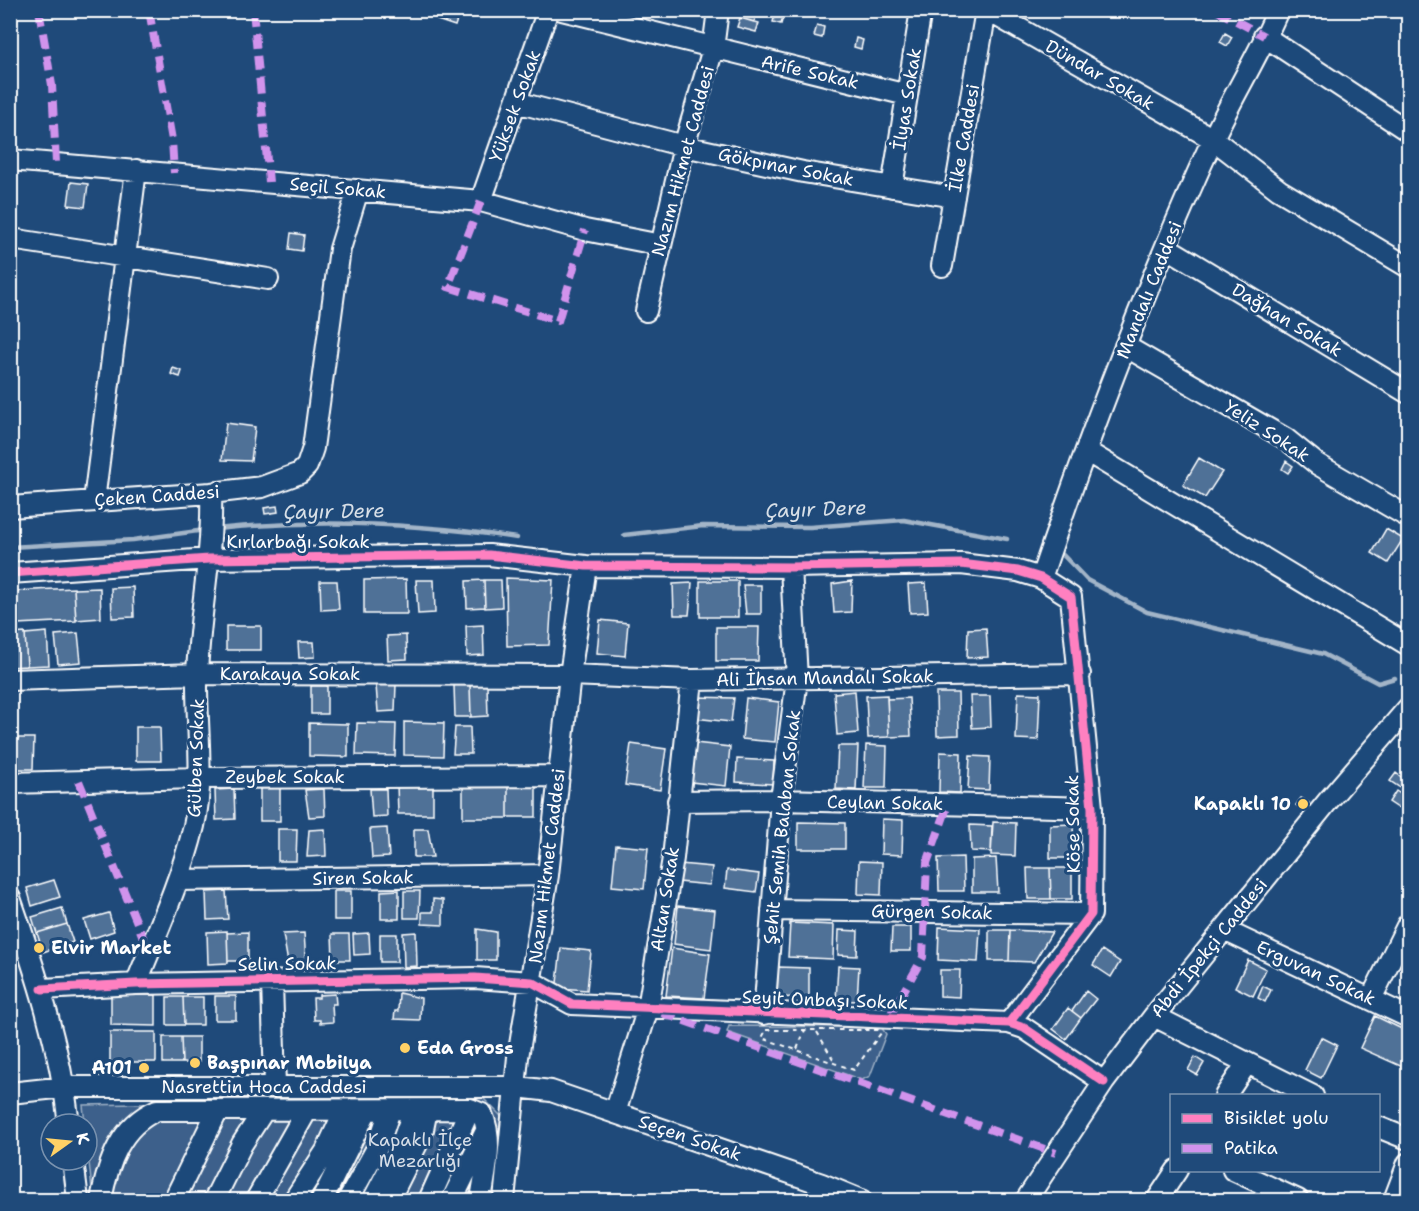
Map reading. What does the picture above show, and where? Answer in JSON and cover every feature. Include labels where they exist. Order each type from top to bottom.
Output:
[{"type":"street","name":"Yüksek Sokak","points":[[481,201],[548,10]]},
{"type":"street","name":"Nazım Hikmet Caddesi","points":[[646,311],[684,146],[713,49],[718,10]]},
{"type":"street","name":"İlyas Sokak","points":[[892,187],[921,10]]},
{"type":"street","name":"Dündar Sokak","points":[[986,10],[1213,139],[1279,190],[1408,267]]},
{"type":"street","name":"İlke Caddesi","points":[[942,266],[986,10]]},
{"type":"street","name":"Mandalı Caddesi","points":[[1041,578],[1125,346],[1166,247],[1213,139],[1278,10]]},
{"type":"street","name":"Arife Sokak","points":[[577,12],[713,49],[907,94]]},
{"type":"street","points":[[1264,36],[1408,131]]},
{"type":"street","name":"Gökpınar Sokak","points":[[516,102],[684,146],[803,172],[954,197]]},
{"type":"street","name":"Seçil Sokak","points":[[10,160],[481,201],[585,230],[661,245]]},
{"type":"street","points":[[94,501],[136,170]]},
{"type":"street","name":"Çeken Caddesi","points":[[10,507],[211,494],[262,487],[300,473],[307,466],[313,448],[340,249],[358,190]]},
{"type":"street","points":[[11,239],[268,279]]},
{"type":"street","name":"Dağhan Sokak","points":[[1166,247],[1408,393]]},
{"type":"street","name":"Yeliz Sokak","points":[[1125,346],[1286,439],[1317,464],[1408,517]]},
{"type":"street","points":[[1086,452],[1408,645]]},
{"type":"street","name":"Gülben Sokak","points":[[136,984],[178,880],[195,824],[198,778],[197,674],[210,559],[211,494]]},
{"type":"street","name":"Kırlarbağı Sokak","points":[[10,573],[210,559],[489,555],[586,566],[791,567],[961,564],[1018,571],[1041,578],[1071,597]]},
{"type":"street","name":"Nazım Hikmet Caddesi","points":[[504,1200],[517,1087],[518,1057],[548,875],[570,675],[586,566]]},
{"type":"street","name":"Şehit Semih Balaban Sokak","points":[[764,1014],[781,800],[797,679],[791,567]]},
{"type":"street","name":"Köse Sokak","points":[[1071,597],[1092,808],[1091,914]]},
{"type":"street","name":"Karakaya Sokak","points":[[10,680],[197,674],[570,675]]},
{"type":"street","name":"Ali İhsan Mandalı Sokak","points":[[570,675],[692,680],[1080,674]]},
{"type":"street","name":"Altan Sokak","points":[[615,1113],[648,1008],[673,858],[692,680]]},
{"type":"street","name":"Abdi İpekçi Caddesi","points":[[1026,1200],[1104,1082],[1154,1016],[1328,801],[1408,708]]},
{"type":"street","name":"Zeybek Sokak","points":[[10,783],[198,778],[559,776]]},
{"type":"street","name":"Ceylan Sokak","points":[[678,801],[781,800],[1092,808]]},
{"type":"street","name":"Siren Sokak","points":[[178,880],[548,875]]},
{"type":"street","points":[[10,898],[42,989],[67,1112]]},
{"type":"street","name":"Gürgen Sokak","points":[[772,910],[1091,914]]},
{"type":"street","points":[[1010,1023],[1091,914]]},
{"type":"street","points":[[1371,999],[1408,924]]},
{"type":"street","name":"Erguvan Sokak","points":[[1224,930],[1408,1017]]},
{"type":"street","name":"Selin Sokak","points":[[42,989],[136,984],[475,978],[532,982]]},
{"type":"street","points":[[272,981],[275,1086]]},
{"type":"street","name":"Seyit Onbaşı Sokak","points":[[532,982],[572,1004],[1010,1023],[1024,1028],[1104,1082]]},
{"type":"street","points":[[1154,1016],[1311,1094]]},
{"type":"street","points":[[1226,1094],[1247,1063]]},
{"type":"street","name":"Nasrettin Hoca Caddesi","points":[[10,1093],[64,1087],[517,1087]]},
{"type":"street","name":"Seçen Sokak","points":[[517,1087],[551,1090],[822,1184],[861,1200]]},
{"type":"street","points":[[429,1200],[470,1109]]},
{"type":"street","points":[[101,1200],[105,1179],[115,1150],[128,1129],[141,1117],[157,1110],[470,1109],[482,1114],[488,1127],[488,1145],[480,1195]]},
{"type":"street","points":[[174,1200],[219,1110]]},
{"type":"street","points":[[214,1200],[242,1144],[264,1110]]},
{"type":"street","points":[[256,1200],[307,1110]]},
{"type":"street","points":[[294,1200],[326,1150],[345,1110]]},
{"type":"street","points":[[322,1200],[346,1157],[367,1110]]},
{"type":"street","points":[[348,1200],[378,1146],[390,1110]]},
{"type":"street","points":[[374,1200],[421,1110]]},
{"type":"street","points":[[389,1200],[422,1134],[421,1110]]},
{"type":"street","points":[[452,1200],[488,1127]]},
{"type":"street","points":[[1380,1128],[1408,1140]]},
{"type":"street","points":[[1394,1200],[1408,1163]]},
{"type":"street","points":[[74,1172],[78,1200]]},
{"type":"street","points":[[1157,1200],[1176,1172]]},
{"type":"street","points":[[1237,1172],[1285,1198]]},
{"type":"path","points":[[766,1030],[816,1030],[878,1030],[881,1033],[854,1070],[762,1038],[766,1030]]},
{"type":"path","points":[[796,1050],[805,1030]]},
{"type":"path","points":[[816,1030],[836,1064]]},
{"type":"green space","points":[[729,1026],[881,1027],[886,1034],[870,1076],[862,1080],[727,1032]]},
{"type":"green space","name":"Kapaklı İlçe Mezarlığı","points":[[483,1098],[501,1116],[490,1200],[93,1200],[90,1172],[99,1172],[99,1112],[84,1112],[83,1105]]},
{"type":"building","points":[[440,10],[460,10],[458,17]]},
{"type":"building","points":[[440,11],[458,17],[455,26],[437,20]]},
{"type":"building","points":[[741,11],[756,16],[754,22],[740,18]]},
{"type":"building","points":[[775,15],[783,17],[781,24],[773,22]]},
{"type":"building","points":[[740,18],[759,23],[756,32],[737,27]]},
{"type":"building","points":[[817,25],[824,27],[822,38],[814,36]]},
{"type":"building","points":[[1225,33],[1232,37],[1227,46],[1220,42]]},
{"type":"building","points":[[856,38],[863,40],[861,49],[854,47]]},
{"type":"building","points":[[71,182],[88,184],[85,207],[68,205]]},
{"type":"building","points":[[291,233],[304,235],[302,251],[289,249]]},
{"type":"building","points":[[173,368],[182,371],[180,377],[171,374]]},
{"type":"building","points":[[226,423],[255,427],[251,461],[222,460]]},
{"type":"building","points":[[1199,458],[1222,472],[1205,498],[1183,485]]},
{"type":"building","points":[[1286,461],[1293,466],[1288,473],[1282,469]]},
{"type":"building","points":[[277,506],[278,512],[265,514],[264,508]]},
{"type":"building","points":[[1386,529],[1403,539],[1388,563],[1372,553]]},
{"type":"building","points":[[506,578],[553,580],[549,645],[507,646]]},
{"type":"building","points":[[406,579],[407,614],[364,614],[364,580]]},
{"type":"building","points":[[416,580],[434,580],[435,613],[418,614]]},
{"type":"building","points":[[484,580],[485,607],[467,608],[466,581]]},
{"type":"building","points":[[484,580],[501,580],[502,607],[485,608]]},
{"type":"building","points":[[320,581],[337,581],[339,609],[321,610]]},
{"type":"building","points":[[700,581],[738,581],[738,617],[700,617]]},
{"type":"building","points":[[852,581],[851,612],[834,613],[832,584]]},
{"type":"building","points":[[692,583],[689,615],[674,615],[673,584]]},
{"type":"building","points":[[926,583],[928,612],[910,613],[908,584]]},
{"type":"building","points":[[743,585],[761,585],[761,614],[746,614]]},
{"type":"building","points":[[133,587],[134,617],[112,618],[111,588]]},
{"type":"building","points":[[74,588],[76,621],[17,624],[15,591]]},
{"type":"building","points":[[100,588],[101,618],[76,620],[74,589]]},
{"type":"building","points":[[600,620],[628,623],[625,656],[597,653]]},
{"type":"building","points":[[483,625],[484,655],[467,656],[466,626]]},
{"type":"building","points":[[226,626],[261,626],[261,650],[226,650]]},
{"type":"building","points":[[716,627],[759,627],[758,661],[716,661]]},
{"type":"building","points":[[986,628],[988,657],[967,658],[968,629]]},
{"type":"building","points":[[47,632],[49,665],[27,666],[25,634]]},
{"type":"building","points":[[25,633],[27,666],[10,667],[10,634]]},
{"type":"building","points":[[78,633],[81,662],[58,664],[55,635]]},
{"type":"building","points":[[406,635],[407,659],[388,660],[387,636]]},
{"type":"building","points":[[298,642],[314,642],[315,657],[299,658]]},
{"type":"building","points":[[396,684],[395,711],[378,712],[376,685]]},
{"type":"building","points":[[454,685],[470,685],[471,717],[455,717]]},
{"type":"building","points":[[470,685],[487,685],[488,716],[471,717]]},
{"type":"building","points":[[311,686],[327,686],[327,714],[311,714]]},
{"type":"building","points":[[855,691],[858,733],[837,735],[834,693]]},
{"type":"building","points":[[936,693],[958,693],[959,735],[937,736]]},
{"type":"building","points":[[1018,693],[1040,694],[1038,740],[1016,739]]},
{"type":"building","points":[[887,695],[889,737],[868,738],[866,696]]},
{"type":"building","points":[[970,696],[990,696],[991,727],[972,728]]},
{"type":"building","points":[[696,697],[734,698],[731,722],[694,718]]},
{"type":"building","points":[[746,698],[779,702],[775,742],[742,739]]},
{"type":"building","points":[[909,698],[911,736],[889,737],[887,699]]},
{"type":"building","points":[[404,722],[444,723],[443,756],[404,755]]},
{"type":"building","points":[[309,723],[348,724],[348,757],[309,756]]},
{"type":"building","points":[[357,723],[396,724],[395,756],[356,755]]},
{"type":"building","points":[[136,727],[160,727],[161,761],[136,761]]},
{"type":"building","points":[[455,727],[470,727],[471,754],[453,754]]},
{"type":"building","points":[[10,738],[34,738],[33,769],[10,769]]},
{"type":"building","points":[[695,743],[730,747],[726,786],[691,782]]},
{"type":"building","points":[[631,744],[666,749],[660,790],[625,785]]},
{"type":"building","points":[[866,745],[887,746],[886,788],[864,788]]},
{"type":"building","points":[[838,746],[858,746],[856,790],[836,789]]},
{"type":"building","points":[[940,752],[961,753],[960,793],[939,792]]},
{"type":"building","points":[[970,756],[990,757],[989,790],[968,789]]},
{"type":"building","points":[[737,759],[774,761],[773,784],[736,782]]},
{"type":"building","points":[[1396,773],[1408,782],[1408,793],[1390,781]]},
{"type":"building","points":[[433,783],[433,814],[398,814],[397,784]]},
{"type":"building","points":[[463,784],[508,784],[508,818],[463,818]]},
{"type":"building","points":[[508,784],[536,784],[536,817],[508,817]]},
{"type":"building","points":[[260,788],[280,788],[280,821],[260,821]]},
{"type":"building","points":[[234,789],[235,819],[216,820],[215,790]]},
{"type":"building","points":[[324,789],[325,816],[309,817],[305,790]]},
{"type":"building","points":[[370,789],[386,789],[387,816],[372,817]]},
{"type":"building","points":[[1396,791],[1405,797],[1398,808],[1389,802]]},
{"type":"building","name":"Kapaklı 10","points":[[1301,798],[1309,803],[1304,811],[1296,805]]},
{"type":"building","points":[[882,819],[903,820],[902,855],[881,854]]},
{"type":"building","points":[[798,822],[845,823],[845,849],[798,849]]},
{"type":"building","points":[[993,822],[1016,823],[1015,856],[991,855]]},
{"type":"building","points":[[1073,824],[1074,858],[1050,858],[1050,825]]},
{"type":"building","points":[[970,825],[992,826],[991,852],[971,851]]},
{"type":"building","points":[[387,828],[389,857],[372,858],[370,829]]},
{"type":"building","points":[[278,829],[297,829],[296,861],[278,861]]},
{"type":"building","points":[[325,829],[326,856],[307,857],[309,830]]},
{"type":"building","points":[[414,829],[428,829],[433,857],[414,857]]},
{"type":"building","points":[[616,845],[648,848],[644,889],[612,886]]},
{"type":"building","points":[[963,857],[964,891],[939,891],[938,858]]},
{"type":"building","points":[[996,858],[998,892],[972,892],[972,859]]},
{"type":"building","points":[[859,861],[882,862],[881,895],[858,894]]},
{"type":"building","points":[[680,864],[712,867],[710,885],[679,882]]},
{"type":"building","points":[[1027,868],[1050,868],[1051,899],[1028,899]]},
{"type":"building","points":[[1050,868],[1072,868],[1072,899],[1051,899]]},
{"type":"building","points":[[727,870],[759,874],[756,892],[725,888]]},
{"type":"building","points":[[54,880],[60,897],[32,906],[27,888]]},
{"type":"building","points":[[399,890],[399,919],[381,919],[381,891]]},
{"type":"building","points":[[226,891],[228,919],[207,920],[206,892]]},
{"type":"building","points":[[334,891],[351,891],[351,920],[334,920]]},
{"type":"building","points":[[404,891],[420,891],[419,918],[404,918]]},
{"type":"building","points":[[433,899],[443,900],[443,925],[422,924],[422,912],[433,912]]},
{"type":"building","points":[[678,906],[715,910],[711,949],[674,944]]},
{"type":"building","points":[[62,908],[67,924],[37,933],[32,917]]},
{"type":"building","points":[[109,913],[114,931],[90,939],[84,920]]},
{"type":"building","points":[[790,923],[834,925],[833,959],[788,957]]},
{"type":"building","points":[[67,924],[73,942],[43,952],[37,933]]},
{"type":"building","points":[[892,927],[911,927],[911,951],[891,951]]},
{"type":"building","points":[[939,927],[980,929],[978,962],[938,960]]},
{"type":"building","points":[[477,929],[496,932],[496,960],[477,960]]},
{"type":"building","points":[[839,930],[858,931],[857,956],[838,955]]},
{"type":"building","points":[[989,930],[1010,930],[1009,961],[989,961]]},
{"type":"building","points":[[1010,930],[1052,932],[1034,962],[1009,961]]},
{"type":"building","points":[[227,931],[228,963],[208,964],[207,932]]},
{"type":"building","points":[[248,932],[248,961],[228,961],[227,933]]},
{"type":"building","points":[[416,932],[417,966],[404,967],[403,933]]},
{"type":"building","points":[[304,933],[306,962],[288,963],[283,934]]},
{"type":"building","points":[[369,933],[370,954],[354,955],[353,934]]},
{"type":"building","points":[[332,934],[349,934],[350,960],[333,960]]},
{"type":"building","points":[[380,934],[397,934],[397,962],[380,962]]},
{"type":"building","points":[[561,948],[591,951],[587,990],[559,988],[557,983]]},
{"type":"building","points":[[672,948],[710,954],[704,998],[666,996]]},
{"type":"building","points":[[1102,950],[1120,962],[1111,977],[1093,965]]},
{"type":"building","points":[[1248,960],[1266,969],[1253,996],[1235,987]]},
{"type":"building","points":[[838,966],[859,967],[857,1001],[836,1000]]},
{"type":"building","points":[[778,967],[809,968],[809,998],[777,997]]},
{"type":"building","points":[[940,970],[960,970],[959,997],[940,996]]},
{"type":"building","points":[[1263,986],[1271,990],[1265,1002],[1258,998]]},
{"type":"building","points":[[1086,991],[1096,999],[1081,1018],[1072,1011]]},
{"type":"building","points":[[399,993],[421,998],[420,1020],[394,1019],[395,1011],[398,1011]]},
{"type":"building","points":[[335,994],[336,1004],[332,1004],[333,1022],[320,1023],[320,1020],[314,1020],[313,998],[319,998],[319,995]]},
{"type":"building","points":[[111,995],[156,995],[156,1026],[111,1025]]},
{"type":"building","points":[[215,996],[236,996],[236,1020],[215,1020]]},
{"type":"building","points":[[167,997],[183,997],[184,1025],[167,1025]]},
{"type":"building","points":[[183,997],[203,997],[203,1025],[184,1025]]},
{"type":"building","points":[[1068,1008],[1081,1018],[1066,1039],[1053,1029]]},
{"type":"building","points":[[1375,1016],[1408,1032],[1408,1060],[1405,1068],[1360,1048]]},
{"type":"building","points":[[110,1032],[156,1032],[156,1062],[110,1062]]},
{"type":"building","points":[[163,1037],[181,1037],[182,1063],[163,1063]]},
{"type":"building","points":[[181,1037],[199,1037],[199,1063],[182,1063]]},
{"type":"building","points":[[1321,1037],[1337,1045],[1321,1078],[1305,1070]]},
{"type":"building","points":[[1195,1057],[1204,1063],[1197,1075],[1188,1070]]},
{"type":"waterway","name":"Çayır Dere","points":[[624,535],[703,526],[810,527],[904,520],[1007,539]]},
{"type":"waterway","name":"Çayır Dere","points":[[216,529],[291,524],[367,524],[442,529],[517,538]]},
{"type":"waterway","points":[[10,547],[133,540],[205,530]]},
{"type":"waterway","name":"Çayır Dere","points":[[1063,555],[1087,580],[1147,612],[1323,654],[1378,683],[1395,678]]},
{"type":"marked path","points":[[39,10],[52,85],[56,163]]},
{"type":"marked path","points":[[149,10],[172,140],[174,173]]},
{"type":"marked path","points":[[253,10],[269,182]]},
{"type":"marked path","points":[[1216,10],[1264,36]]},
{"type":"marked path","points":[[481,201],[448,287],[558,321],[585,230]]},
{"type":"marked path","points":[[79,781],[149,952]]},
{"type":"marked path","points":[[888,1019],[923,957],[927,863],[948,805]]},
{"type":"marked path","points":[[662,1013],[1056,1153]]},
{"type":"cycle path","points":[[10,573],[209,559],[489,555],[586,566],[791,567],[961,564],[1018,571],[1041,578],[1071,597],[1092,808],[1091,914],[1009,1023]]},
{"type":"cycle path","points":[[42,989],[136,984],[475,978],[532,982],[572,1004],[1009,1023],[1024,1028],[1104,1082]]},
{"type":"place","name":"Kapaklı 10","points":[[1303,804]]},
{"type":"place","name":"Elvir Market","points":[[39,948]]},
{"type":"place","name":"Eda Gross","points":[[405,1048]]},
{"type":"place","name":"Başpınar Mobilya","points":[[195,1063]]},
{"type":"place","name":"A101","points":[[144,1068]]}]
